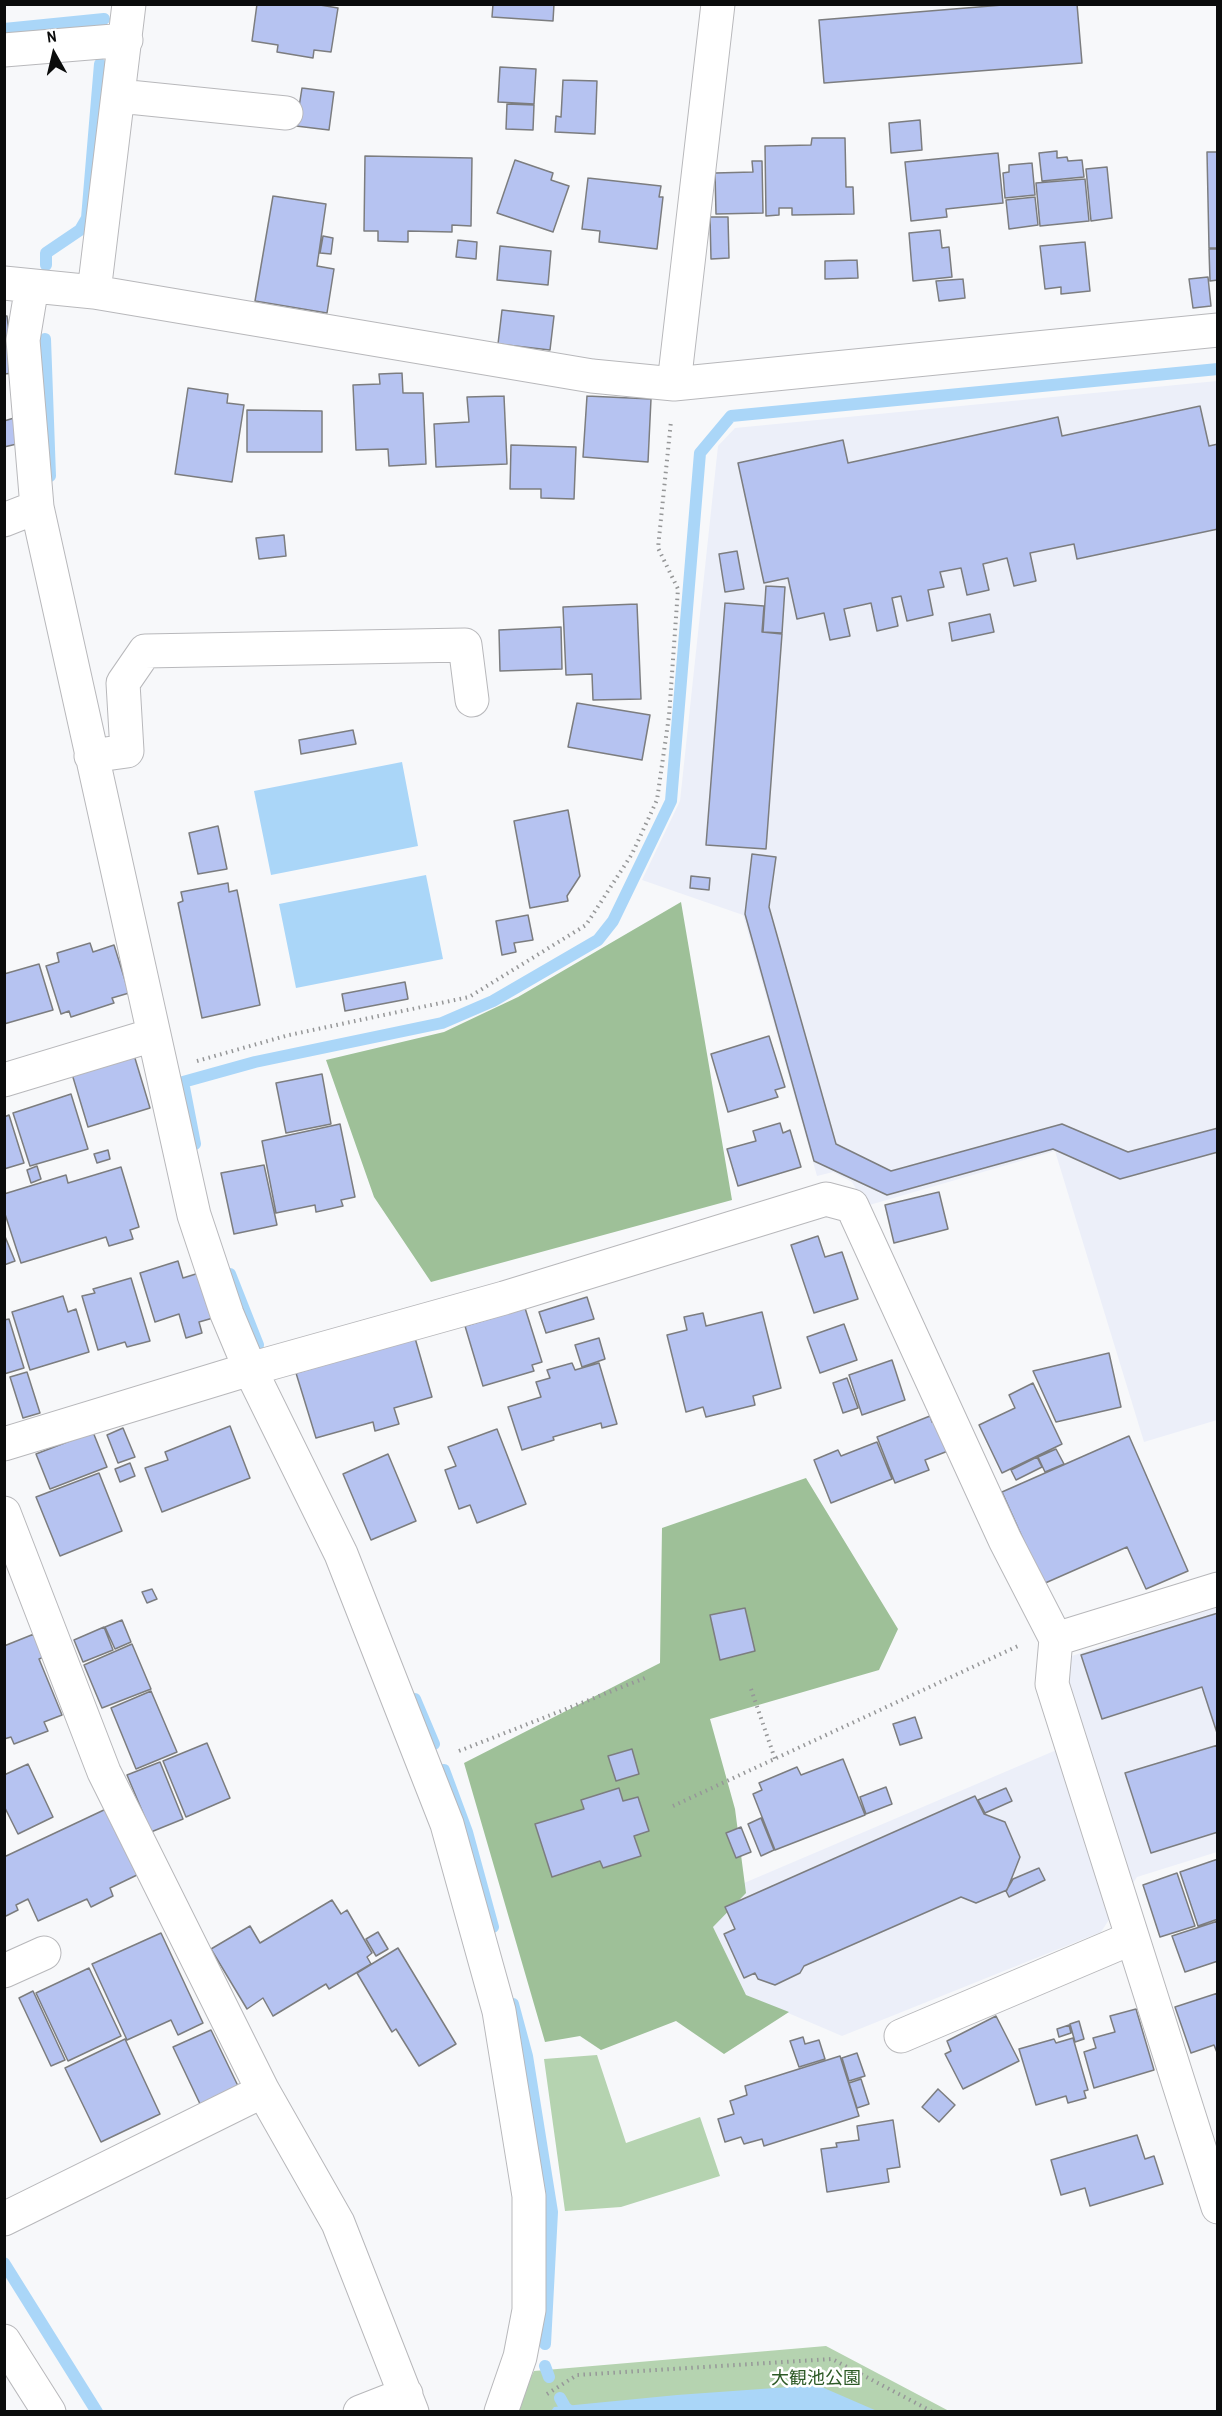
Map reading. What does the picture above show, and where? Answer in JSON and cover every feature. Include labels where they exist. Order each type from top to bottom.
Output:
[{"type":"street","points":[[94,292],[129,4]]},
{"type":"street","points":[[674,384],[718,4]]},
{"type":"street","points":[[4,50],[126,40]]},
{"type":"street","points":[[118,96],[286,113]]},
{"type":"street","points":[[503,2405],[520,2357],[529,2310],[529,2196],[499,2011],[447,1824],[340,1554],[249,1369],[227,1314],[194,1215],[37,507],[18,284],[94,292],[592,376],[674,384],[1218,330]]},
{"type":"street","points":[[4,520],[37,507]]},
{"type":"street","points":[[91,756],[127,751],[123,683],[145,651],[465,645],[472,700]]},
{"type":"street","points":[[4,1080],[153,1035]]},
{"type":"street","points":[[4,1444],[249,1369],[504,1298],[826,1199],[852,1206],[1005,1540],[1054,1635],[1052,1684],[1216,2193]]},
{"type":"street","points":[[4,1513],[104,1772],[263,2091],[338,2223],[409,2403],[360,2412]]},
{"type":"street","points":[[1054,1635],[1218,1589]]},
{"type":"street","points":[[901,2036],[1132,1938]]},
{"type":"street","points":[[4,1971],[44,1953]]},
{"type":"street","points":[[4,2219],[263,2091]]},
{"type":"street","points":[[4,2341],[49,2412]]},
{"type":"path","points":[[161,1072],[289,1035],[469,998],[586,925],[632,854],[657,800],[669,716],[678,589],[658,548],[674,384]]},
{"type":"path","points":[[673,1806],[1054,1635]]},
{"type":"path","points":[[424,1765],[645,1678]]},
{"type":"path","points":[[751,1689],[775,1759]]},
{"type":"path","points":[[503,2405],[523,2409],[577,2375],[832,2359],[933,2412]]},
{"type":"shaded area","points":[[1217,381],[1217,1420],[1144,1442],[1055,1151],[866,1206],[852,1182],[833,1172],[817,1176],[743,915],[642,880],[680,801],[718,446],[735,428]]},
{"type":"shaded area","points":[[1217,1606],[1217,1852],[1137,1877],[1101,1932],[842,2036],[746,1995],[713,1927],[730,1889],[1087,1737],[1067,1680],[1069,1657]]},
{"type":"green space","points":[[681,902],[732,1200],[431,1282],[374,1197],[326,1060],[444,1032],[518,997]]},
{"type":"green space","points":[[806,1478],[898,1629],[879,1670],[710,1719],[735,1809],[746,1893],[713,1927],[746,1995],[789,2012],[724,2054],[676,2021],[601,2050],[580,2036],[545,2042],[464,1763],[660,1663],[662,1528]]},
{"type":"green space","points":[[597,2055],[626,2143],[700,2117],[720,2176],[621,2207],[565,2211],[544,2059]]},
{"type":"green space","name":"大観池公園","points":[[826,2346],[949,2411],[513,2412],[534,2371]]},
{"type":"water","points":[[402,762],[418,846],[271,875],[254,791]]},
{"type":"water","points":[[426,875],[443,959],[296,988],[279,904]]},
{"type":"water","points":[[817,2385],[877,2411],[551,2411],[554,2407]]},
{"type":"building","points":[[257,4],[314,4],[338,8],[331,52],[314,50],[313,58],[277,52],[278,45],[252,41]]},
{"type":"building","points":[[493,4],[554,4],[553,21],[492,17]]},
{"type":"building","points":[[1015,4],[1077,4],[1082,63],[824,83],[819,20]]},
{"type":"building","points":[[500,67],[536,69],[534,104],[498,102]]},
{"type":"building","points":[[563,80],[597,81],[595,134],[555,132],[556,116],[561,117]]},
{"type":"building","points":[[302,88],[334,92],[329,130],[296,126]]},
{"type":"building","points":[[507,104],[534,105],[533,130],[506,129]]},
{"type":"building","points":[[920,120],[922,150],[891,153],[889,123]]},
{"type":"building","points":[[812,138],[845,138],[846,187],[853,187],[854,214],[792,215],[792,208],[779,208],[779,215],[766,216],[765,146],[811,145]]},
{"type":"building","points":[[1057,151],[1057,158],[1067,157],[1068,161],[1082,160],[1084,177],[1042,181],[1039,153]]},
{"type":"building","points":[[1207,152],[1218,152],[1218,248],[1209,248]]},
{"type":"building","points":[[998,153],[1003,203],[946,209],[947,217],[911,221],[905,162]]},
{"type":"building","points":[[365,156],[472,158],[471,226],[452,225],[452,232],[408,231],[408,242],[378,241],[378,231],[364,231]]},
{"type":"building","points":[[515,160],[553,173],[551,180],[569,186],[553,232],[497,213]]},
{"type":"building","points":[[752,161],[762,161],[763,213],[716,214],[715,173],[753,172]]},
{"type":"building","points":[[1032,163],[1035,195],[1005,198],[1003,173],[1009,172],[1009,165]]},
{"type":"building","points":[[1107,167],[1112,218],[1091,221],[1086,169]]},
{"type":"building","points":[[588,178],[661,186],[659,197],[663,197],[657,249],[599,242],[600,231],[582,229]]},
{"type":"building","points":[[1085,179],[1089,221],[1040,226],[1036,183]]},
{"type":"building","points":[[273,196],[326,204],[317,266],[334,269],[327,313],[255,301]]},
{"type":"building","points":[[1035,197],[1038,225],[1009,229],[1006,200]]},
{"type":"building","points":[[710,217],[728,217],[729,258],[711,259]]},
{"type":"building","points":[[940,230],[942,248],[949,247],[952,277],[913,281],[909,233]]},
{"type":"building","points":[[323,236],[333,238],[331,254],[320,253]]},
{"type":"building","points":[[458,240],[477,242],[476,259],[456,257]]},
{"type":"building","points":[[1085,242],[1090,291],[1061,294],[1061,287],[1045,289],[1040,246]]},
{"type":"building","points":[[500,246],[551,251],[548,285],[497,280]]},
{"type":"building","points":[[1209,249],[1218,249],[1218,280],[1210,281]]},
{"type":"building","points":[[857,260],[858,278],[825,279],[825,261]]},
{"type":"building","points":[[1208,277],[1211,306],[1193,308],[1189,279]]},
{"type":"building","points":[[963,279],[965,298],[939,301],[936,281]]},
{"type":"building","points":[[502,310],[554,316],[550,350],[498,344]]},
{"type":"building","points":[[4,316],[7,316],[14,373],[4,374]]},
{"type":"building","points":[[402,373],[403,393],[423,393],[426,464],[389,466],[388,449],[356,450],[353,385],[380,384],[379,374]]},
{"type":"building","points":[[188,388],[228,394],[227,403],[244,405],[232,482],[175,474]]},
{"type":"building","points":[[504,396],[507,464],[436,467],[434,424],[469,422],[467,397]]},
{"type":"building","points":[[587,396],[651,399],[648,462],[583,457]]},
{"type":"building","points":[[1200,406],[1209,446],[1218,444],[1218,529],[1077,559],[1074,544],[1030,553],[1036,581],[1014,586],[1007,558],[983,564],[989,590],[967,595],[961,568],[940,572],[944,587],[928,590],[933,615],[907,621],[901,596],[892,598],[898,626],[877,631],[871,603],[844,609],[850,636],[830,640],[824,613],[797,619],[788,578],[764,583],[738,463],[843,440],[848,463],[1058,417],[1062,436]]},
{"type":"building","points":[[247,410],[322,411],[322,452],[247,452]]},
{"type":"building","points":[[14,418],[21,443],[4,447],[4,421]]},
{"type":"building","points":[[511,445],[576,447],[574,499],[541,498],[541,489],[510,489]]},
{"type":"building","points":[[284,535],[286,556],[259,559],[256,538]]},
{"type":"building","points":[[737,551],[744,589],[725,592],[719,554]]},
{"type":"building","points":[[766,586],[785,587],[782,633],[763,632]]},
{"type":"building","points":[[725,603],[764,606],[762,632],[782,634],[766,849],[706,845]]},
{"type":"building","points":[[637,604],[641,699],[593,700],[592,674],[566,675],[563,607]]},
{"type":"building","points":[[990,614],[994,632],[952,641],[949,623]]},
{"type":"building","points":[[561,627],[562,669],[500,671],[499,630]]},
{"type":"building","points":[[577,703],[650,715],[642,760],[568,747]]},
{"type":"building","points":[[353,730],[356,744],[301,754],[299,740]]},
{"type":"building","points":[[568,810],[580,876],[567,896],[568,901],[530,908],[514,821]]},
{"type":"building","points":[[218,826],[227,869],[198,874],[189,833]]},
{"type":"building","points":[[752,854],[776,857],[769,907],[836,1144],[891,1171],[1062,1124],[1128,1152],[1218,1128],[1218,1152],[1120,1179],[1053,1149],[887,1195],[814,1161],[745,914]]},
{"type":"building","points":[[691,876],[710,878],[709,890],[690,888]]},
{"type":"building","points":[[228,883],[229,892],[237,890],[260,1005],[202,1018],[178,903],[183,901],[181,892]]},
{"type":"building","points":[[528,915],[533,940],[514,943],[516,952],[502,955],[496,921]]},
{"type":"building","points":[[90,943],[93,952],[114,945],[129,993],[112,998],[114,1003],[71,1017],[69,1011],[61,1014],[46,966],[59,962],[57,953]]},
{"type":"building","points":[[39,964],[53,1010],[4,1024],[4,974]]},
{"type":"building","points":[[405,982],[408,999],[345,1011],[342,994]]},
{"type":"building","points":[[769,1036],[785,1087],[775,1090],[778,1097],[728,1112],[711,1054]]},
{"type":"building","points":[[134,1055],[150,1108],[88,1127],[72,1074]]},
{"type":"building","points":[[322,1074],[331,1124],[286,1133],[276,1083]]},
{"type":"building","points":[[71,1094],[88,1149],[30,1166],[13,1113]]},
{"type":"building","points":[[9,1115],[24,1163],[4,1169],[4,1117]]},
{"type":"building","points":[[780,1123],[783,1133],[790,1130],[801,1167],[738,1186],[727,1149],[756,1141],[753,1131]]},
{"type":"building","points":[[340,1124],[355,1197],[341,1200],[343,1206],[316,1212],[315,1205],[276,1213],[262,1141]]},
{"type":"building","points":[[108,1150],[110,1159],[97,1163],[94,1154]]},
{"type":"building","points":[[264,1165],[277,1225],[234,1234],[221,1173]]},
{"type":"building","points":[[37,1166],[41,1179],[31,1183],[27,1170]]},
{"type":"building","points":[[121,1167],[139,1227],[130,1230],[133,1239],[109,1246],[106,1237],[21,1263],[4,1211],[4,1194],[66,1175],[68,1183]]},
{"type":"building","points":[[939,1192],[948,1229],[894,1243],[885,1205]]},
{"type":"building","points":[[4,1234],[15,1261],[4,1265]]},
{"type":"building","points":[[818,1236],[825,1257],[842,1252],[858,1299],[814,1313],[791,1245]]},
{"type":"building","points":[[178,1261],[183,1278],[199,1273],[213,1318],[199,1322],[202,1333],[186,1338],[179,1314],[155,1322],[140,1273]]},
{"type":"building","points":[[131,1278],[150,1341],[127,1347],[125,1342],[98,1350],[82,1296],[95,1293],[93,1289]]},
{"type":"building","points":[[63,1296],[68,1312],[76,1309],[89,1352],[30,1370],[12,1312]]},
{"type":"building","points":[[587,1297],[594,1319],[546,1333],[539,1312]]},
{"type":"building","points":[[525,1308],[542,1362],[532,1365],[534,1371],[483,1386],[465,1326]]},
{"type":"building","points":[[762,1312],[781,1388],[753,1396],[755,1405],[706,1417],[703,1407],[686,1412],[667,1335],[687,1330],[684,1317],[703,1313],[706,1326]]},
{"type":"building","points":[[9,1319],[24,1368],[4,1374],[4,1320]]},
{"type":"building","points":[[844,1324],[857,1360],[820,1373],[807,1337]]},
{"type":"building","points":[[415,1338],[432,1397],[394,1408],[399,1424],[375,1431],[373,1422],[316,1438],[296,1373]]},
{"type":"building","points":[[599,1338],[605,1359],[582,1367],[575,1345]]},
{"type":"building","points":[[1109,1353],[1121,1407],[1056,1422],[1033,1371]]},
{"type":"building","points":[[892,1360],[905,1400],[862,1415],[849,1375]]},
{"type":"building","points":[[572,1363],[575,1370],[599,1363],[617,1424],[602,1428],[601,1423],[553,1437],[554,1440],[522,1450],[508,1407],[541,1397],[536,1382],[550,1378],[547,1370]]},
{"type":"building","points":[[27,1372],[40,1413],[23,1418],[10,1377]]},
{"type":"building","points":[[847,1378],[858,1408],[843,1413],[833,1383]]},
{"type":"building","points":[[1033,1383],[1062,1444],[1002,1473],[979,1425],[1015,1408],[1009,1395]]},
{"type":"building","points":[[930,1416],[932,1422],[940,1418],[953,1449],[925,1460],[929,1470],[895,1483],[877,1437]]},
{"type":"building","points":[[230,1426],[250,1478],[162,1512],[145,1468],[168,1460],[165,1452]]},
{"type":"building","points":[[123,1428],[135,1457],[118,1463],[107,1435]]},
{"type":"building","points":[[497,1429],[526,1504],[477,1523],[470,1505],[459,1509],[445,1470],[456,1466],[448,1447]]},
{"type":"building","points":[[93,1432],[107,1467],[50,1489],[36,1454]]},
{"type":"building","points":[[1129,1436],[1188,1571],[1146,1589],[1127,1547],[1043,1584],[1002,1492]]},
{"type":"building","points":[[877,1442],[892,1479],[831,1503],[814,1460],[838,1450],[841,1456]]},
{"type":"building","points":[[1056,1449],[1064,1464],[1045,1472],[1038,1457]]},
{"type":"building","points":[[388,1454],[416,1521],[371,1540],[343,1474]]},
{"type":"building","points":[[1037,1457],[1042,1467],[1016,1480],[1011,1470]]},
{"type":"building","points":[[130,1463],[135,1476],[120,1482],[115,1469]]},
{"type":"building","points":[[99,1473],[122,1531],[60,1556],[36,1497]]},
{"type":"building","points":[[152,1589],[157,1599],[147,1603],[142,1592]]},
{"type":"building","points":[[745,1608],[755,1651],[720,1660],[710,1615]]},
{"type":"building","points":[[1218,1613],[1218,1736],[1202,1687],[1102,1719],[1081,1655]]},
{"type":"building","points":[[122,1620],[131,1642],[115,1649],[105,1627]]},
{"type":"building","points":[[104,1627],[113,1650],[83,1662],[74,1640]]},
{"type":"building","points":[[34,1634],[44,1657],[39,1659],[62,1715],[44,1722],[48,1731],[14,1744],[11,1737],[4,1739],[4,1646]]},
{"type":"building","points":[[132,1644],[151,1689],[102,1708],[84,1665]]},
{"type":"building","points":[[151,1691],[177,1752],[136,1769],[111,1708]]},
{"type":"building","points":[[915,1717],[922,1738],[900,1745],[893,1724]]},
{"type":"building","points":[[207,1743],[230,1798],[186,1817],[163,1761]]},
{"type":"building","points":[[1218,1745],[1218,1832],[1151,1853],[1125,1773]]},
{"type":"building","points":[[632,1749],[639,1774],[616,1781],[608,1756]]},
{"type":"building","points":[[843,1759],[865,1815],[775,1850],[753,1794],[762,1790],[759,1783],[797,1767],[801,1775]]},
{"type":"building","points":[[160,1762],[183,1819],[151,1832],[127,1775]]},
{"type":"building","points":[[28,1764],[53,1817],[18,1834],[4,1806],[4,1775]]},
{"type":"building","points":[[886,1787],[892,1804],[866,1814],[860,1797]]},
{"type":"building","points":[[619,1788],[623,1801],[638,1797],[649,1831],[634,1836],[641,1856],[603,1868],[600,1861],[552,1877],[535,1824],[584,1809],[581,1800]]},
{"type":"building","points":[[1006,1788],[1012,1801],[985,1813],[978,1800]]},
{"type":"building","points":[[975,1796],[984,1814],[1005,1822],[1020,1857],[1007,1890],[976,1903],[961,1897],[804,1966],[800,1973],[775,1985],[758,1979],[755,1973],[744,1978],[724,1934],[735,1929],[725,1907]]},
{"type":"building","points":[[106,1809],[137,1875],[110,1888],[113,1896],[91,1907],[87,1899],[38,1921],[28,1899],[16,1905],[18,1910],[4,1917],[4,1857]]},
{"type":"building","points":[[761,1818],[774,1850],[761,1856],[748,1824]]},
{"type":"building","points":[[741,1827],[751,1852],[736,1858],[726,1833]]},
{"type":"building","points":[[1218,1859],[1218,1919],[1198,1926],[1180,1872]]},
{"type":"building","points":[[1039,1868],[1045,1880],[1009,1897],[1006,1891],[1013,1879]]},
{"type":"building","points":[[1177,1873],[1195,1926],[1160,1937],[1143,1885]]},
{"type":"building","points":[[332,1900],[341,1914],[347,1910],[372,1953],[367,1957],[371,1964],[329,1989],[326,1984],[273,2016],[263,1998],[247,2009],[211,1949],[250,1926],[260,1943]]},
{"type":"building","points":[[1218,1921],[1218,1961],[1185,1972],[1172,1936]]},
{"type":"building","points":[[378,1932],[388,1949],[376,1956],[366,1939]]},
{"type":"building","points":[[161,1933],[203,2023],[178,2035],[171,2020],[127,2040],[92,1964]]},
{"type":"building","points":[[398,1948],[456,2044],[419,2066],[396,2029],[392,2032],[357,1973]]},
{"type":"building","points":[[89,1968],[121,2036],[68,2061],[36,1993]]},
{"type":"building","points":[[33,1991],[65,2060],[51,2066],[19,1998]]},
{"type":"building","points":[[1218,1993],[1218,2055],[1214,2045],[1191,2053],[1175,2007]]},
{"type":"building","points":[[1136,2009],[1154,2070],[1094,2088],[1084,2052],[1096,2048],[1093,2038],[1115,2032],[1110,2016]]},
{"type":"building","points":[[996,2016],[1019,2061],[963,2089],[945,2054],[951,2051],[947,2041]]},
{"type":"building","points":[[1079,2021],[1084,2039],[1075,2042],[1070,2024]]},
{"type":"building","points":[[1069,2025],[1071,2033],[1059,2037],[1057,2029]]},
{"type":"building","points":[[211,2030],[239,2088],[201,2106],[173,2047]]},
{"type":"building","points":[[803,2037],[805,2044],[819,2040],[825,2059],[799,2067],[790,2041]]},
{"type":"building","points":[[1073,2038],[1088,2090],[1084,2091],[1086,2098],[1068,2103],[1066,2096],[1036,2105],[1019,2049],[1054,2039],[1056,2043]]},
{"type":"building","points":[[125,2039],[160,2114],[101,2142],[65,2068]]},
{"type":"building","points":[[857,2053],[865,2076],[849,2081],[842,2058]]},
{"type":"building","points":[[840,2056],[859,2116],[764,2146],[762,2139],[744,2144],[741,2137],[725,2142],[718,2119],[734,2114],[730,2101],[747,2095],[745,2086]]},
{"type":"building","points":[[861,2079],[869,2104],[857,2108],[849,2083]]},
{"type":"building","points":[[938,2089],[955,2105],[939,2122],[922,2107]]},
{"type":"building","points":[[893,2120],[900,2167],[887,2169],[889,2182],[827,2192],[821,2149],[837,2147],[836,2143],[859,2140],[857,2126]]},
{"type":"building","points":[[1137,2135],[1145,2159],[1154,2156],[1163,2184],[1090,2206],[1085,2188],[1061,2195],[1051,2160]]},
{"type":"waterway","points":[[4,29],[104,19]]},
{"type":"waterway","points":[[46,265],[46,253],[80,230],[87,218],[100,64]]},
{"type":"waterway","points":[[45,339],[50,476]]},
{"type":"waterway","points":[[195,1144],[183,1082],[255,1062],[442,1023],[493,1001],[598,940],[613,921],[671,801],[700,453],[731,416],[1218,369]]},
{"type":"waterway","points":[[230,1274],[258,1345]]},
{"type":"waterway","points":[[415,1699],[434,1744]]},
{"type":"waterway","points":[[444,1770],[467,1832],[493,1927]]},
{"type":"waterway","points":[[513,2004],[527,2056],[552,2212],[545,2344]]},
{"type":"waterway","points":[[4,2263],[97,2412]]},
{"type":"waterway","points":[[545,2366],[549,2377]]},
{"type":"waterway","points":[[560,2398],[571,2412]]}]
